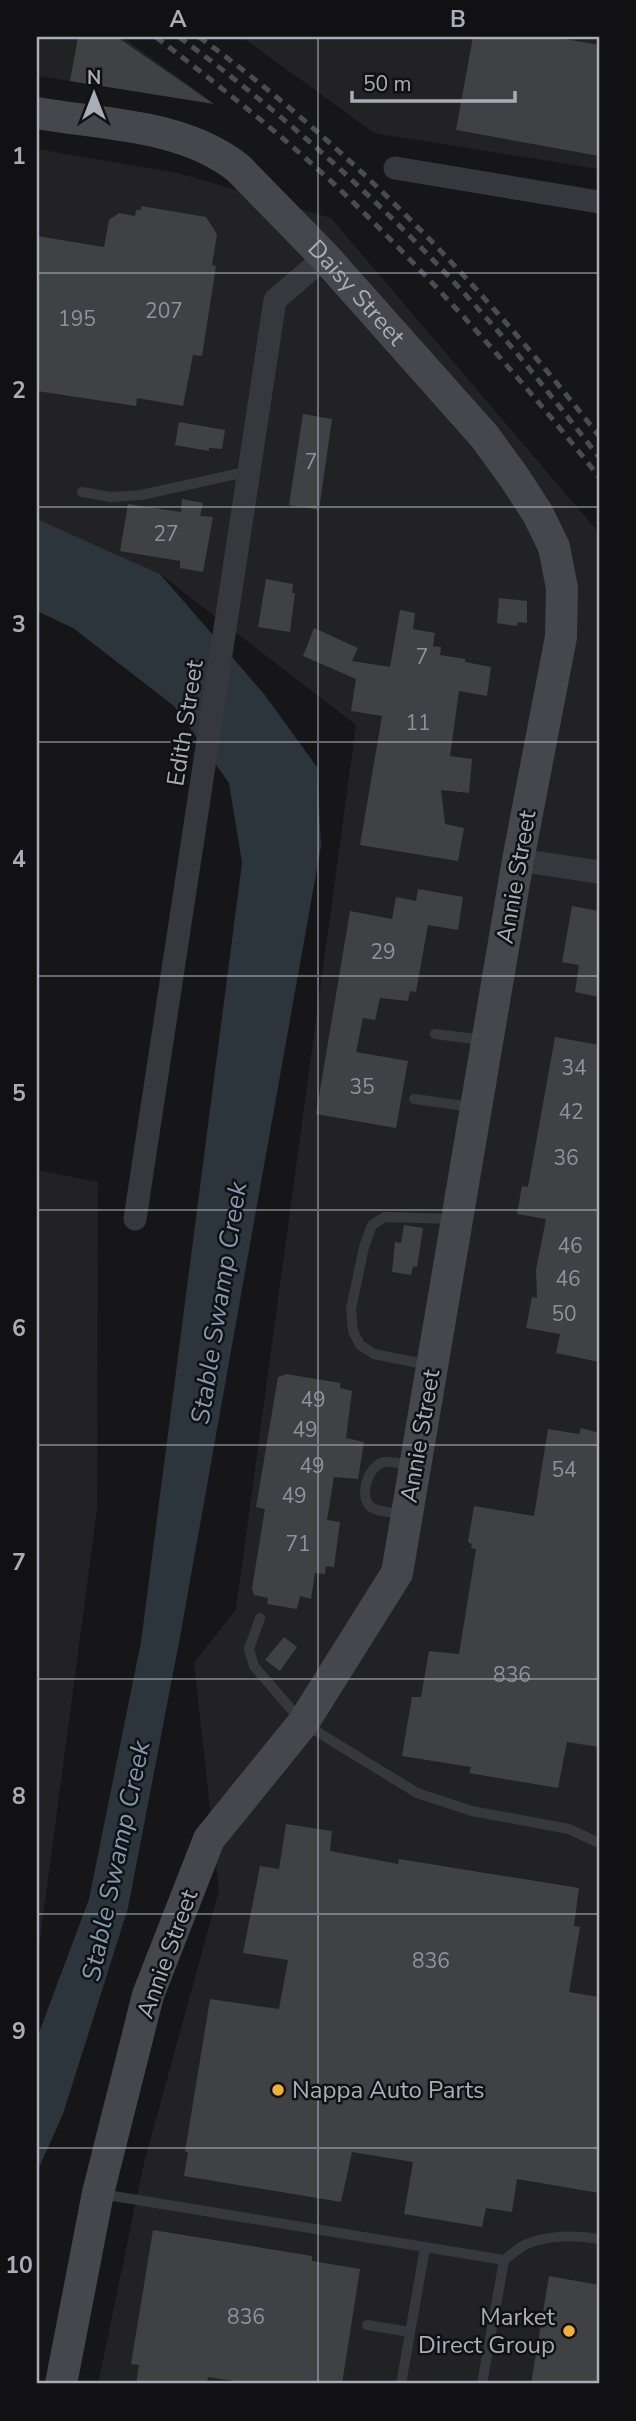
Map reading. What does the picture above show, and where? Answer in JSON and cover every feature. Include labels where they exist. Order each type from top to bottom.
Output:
[{"type":"street","name":"Daisy Street","points":[[37,113],[169,135],[223,156],[325,257],[485,438]]},
{"type":"street","points":[[395,168],[599,202]]},
{"type":"street","name":"Edith Street","points":[[135,1219],[275,300],[325,257]]},
{"type":"street","name":"Annie Street","points":[[61,2384],[98,2193],[148,1995],[209,1839],[303,1723],[397,1573],[518,860],[561,637],[562,588],[554,547],[538,514],[485,438]]},
{"type":"street","points":[[518,860],[599,872]]},
{"type":"lane","points":[[82,492],[111,497],[141,495],[250,471]]},
{"type":"lane","points":[[435,1034],[487,1040]]},
{"type":"lane","points":[[414,1099],[476,1108]]},
{"type":"lane","points":[[432,1366],[374,1354],[360,1345],[353,1331],[351,1309],[364,1247],[372,1225],[385,1217],[457,1220]]},
{"type":"lane","points":[[407,1514],[374,1509],[367,1503],[365,1494],[368,1476],[376,1466],[384,1462],[415,1466]]},
{"type":"lane","points":[[260,1618],[249,1650],[254,1666],[303,1723],[417,1793],[472,1811],[569,1829],[599,1843]]},
{"type":"lane","points":[[98,2193],[504,2260]]},
{"type":"lane","points":[[482,2384],[504,2260],[526,2244],[553,2238],[584,2236],[599,2239]]},
{"type":"lane","points":[[401,2384],[425,2248]]},
{"type":"lane","points":[[367,2325],[410,2332]]},
{"type":"shaded area","points":[[37,37],[122,37],[204,96],[203,102],[37,76]]},
{"type":"shaded area","points":[[242,37],[599,37],[599,169],[374,133]]},
{"type":"shaded area","points":[[37,149],[178,173],[331,218],[599,533],[599,2384],[98,2384],[144,2163],[219,1890],[194,1663],[236,1609],[356,725],[160,574],[37,519]]},
{"type":"shaded area","points":[[37,1170],[98,1182],[97,1510],[37,1962]]},
{"type":"water","name":"Stable Swamp Creek","points":[[37,519],[160,574],[264,694],[317,767],[321,846],[180,1637],[128,1908],[63,2114],[37,2172],[37,2038],[89,1899],[141,1642],[242,863],[229,783],[174,706],[73,628],[37,611]]},
{"type":"building","points":[[78,37],[117,37],[214,104],[70,81]]},
{"type":"building","points":[[473,37],[554,37],[599,45],[599,156],[456,130]]},
{"type":"building","points":[[141,206],[206,217],[217,234],[212,265],[216,266],[202,356],[193,355],[183,406],[137,398],[136,406],[37,391],[37,236],[104,247],[109,220],[119,213],[135,216],[136,210],[141,210]]},
{"type":"building","points":[[303,414],[332,419],[319,510],[289,505]]},
{"type":"building","points":[[179,422],[225,430],[222,449],[209,448],[209,451],[175,445]]},
{"type":"building","points":[[182,499],[203,503],[200,516],[213,517],[203,572],[180,568],[180,561],[120,551],[128,504],[181,512]]},
{"type":"building","points":[[266,579],[293,584],[292,593],[295,593],[290,632],[258,627]]},
{"type":"building","points":[[499,598],[527,601],[527,623],[518,622],[517,626],[497,623]]},
{"type":"building","points":[[400,610],[415,613],[413,629],[435,633],[433,646],[441,647],[440,655],[491,667],[487,696],[459,691],[450,756],[472,759],[469,793],[441,790],[445,824],[464,828],[458,861],[360,845],[382,716],[351,711],[356,679],[303,656],[314,628],[358,648],[352,661],[390,667]]},
{"type":"building","points":[[418,889],[463,897],[458,930],[428,925],[416,992],[410,991],[408,1001],[380,998],[375,1020],[363,1018],[356,1052],[408,1061],[396,1128],[316,1114],[350,911],[392,919],[396,897],[416,901]]},
{"type":"building","points":[[572,906],[599,911],[599,997],[575,992],[579,965],[562,962]]},
{"type":"building","points":[[555,1037],[599,1045],[599,1362],[556,1353],[560,1334],[526,1328],[532,1297],[537,1298],[536,1270],[546,1219],[517,1214],[522,1186],[528,1187]]},
{"type":"building","points":[[404,1225],[423,1228],[417,1267],[413,1266],[411,1275],[392,1272],[395,1242],[401,1243]]},
{"type":"building","points":[[286,1374],[340,1383],[340,1388],[352,1391],[346,1438],[364,1442],[358,1479],[334,1477],[327,1520],[340,1522],[334,1567],[326,1566],[325,1574],[315,1573],[311,1599],[300,1596],[297,1609],[267,1604],[268,1598],[254,1595],[252,1588],[265,1509],[256,1507],[278,1377]]},
{"type":"building","points":[[581,1428],[599,1433],[599,1747],[567,1742],[558,1788],[469,1773],[471,1767],[402,1756],[412,1697],[421,1697],[429,1651],[459,1654],[476,1549],[471,1548],[472,1544],[468,1542],[474,1506],[534,1516],[548,1429],[579,1434]]},
{"type":"building","points":[[284,1637],[297,1647],[280,1671],[265,1660]]},
{"type":"building","points":[[286,1824],[332,1831],[330,1851],[398,1864],[399,1859],[579,1888],[574,1926],[580,1927],[569,1992],[599,1997],[599,2193],[517,2179],[512,2212],[486,2208],[482,2227],[404,2214],[413,2162],[352,2152],[341,2202],[184,2176],[188,2152],[185,2152],[210,1999],[279,2009],[288,1960],[243,1953],[260,1866],[279,1869]]},
{"type":"building","points":[[153,2230],[312,2256],[312,2261],[360,2269],[342,2384],[254,2384],[208,2377],[207,2384],[136,2384],[139,2365],[131,2364]]},
{"type":"building","name":"Market Direct Group","points":[[549,2276],[599,2285],[599,2384],[531,2384]]},
{"type":"railway","points":[[156,37],[236,100],[339,188],[425,275],[485,341],[599,477]]},
{"type":"railway","points":[[179,37],[268,106],[394,220],[509,344],[599,457]]},
{"type":"railway","points":[[199,37],[310,125],[413,222],[509,326],[599,436]]},
{"type":"place","name":"Nappa Auto Parts","points":[[278,2090]]},
{"type":"place","name":"Market Direct Group","points":[[569,2331]]}]
